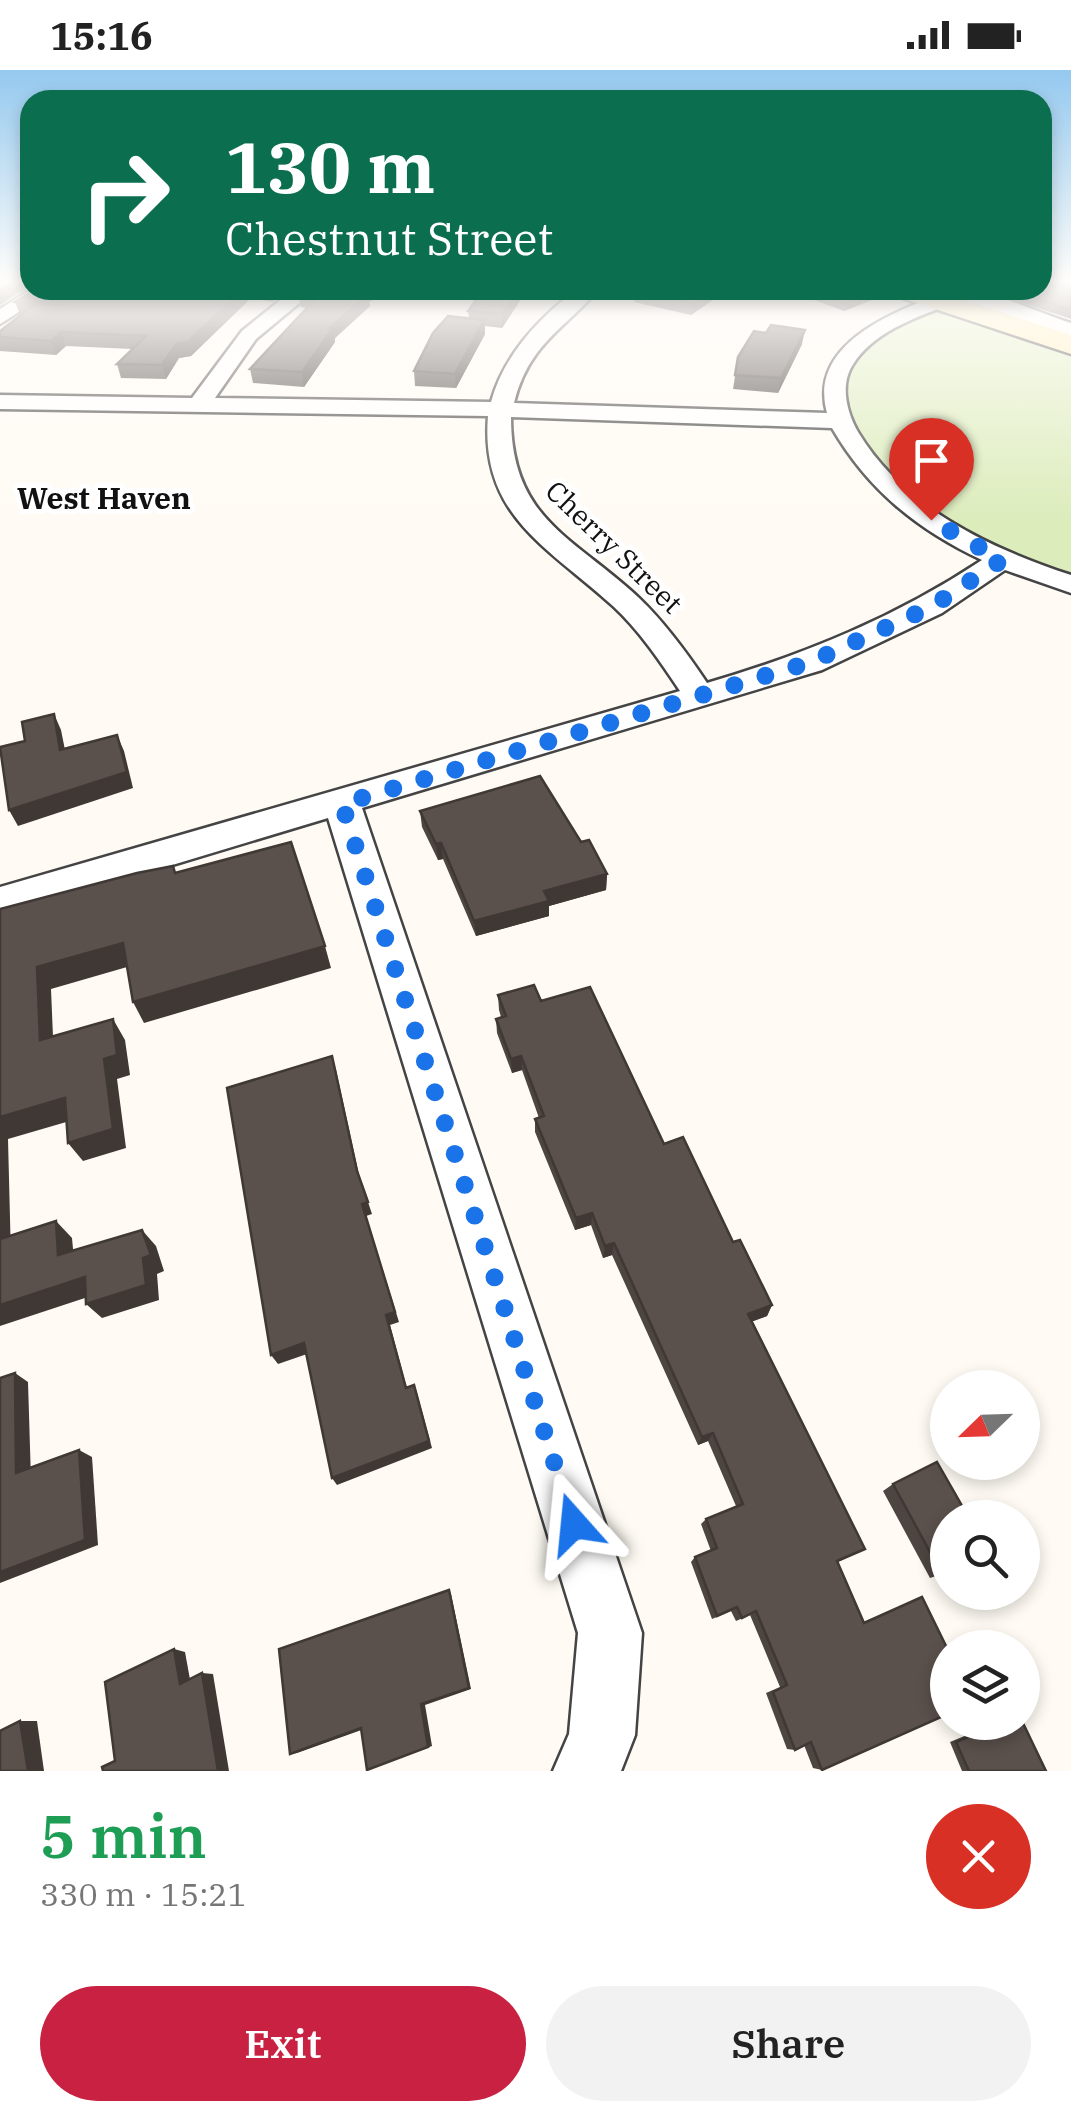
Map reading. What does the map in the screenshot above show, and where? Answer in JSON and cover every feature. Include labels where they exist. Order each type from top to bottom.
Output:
[{"type":"street","points":[[198,406],[229,362]]},
{"type":"street","points":[[497,409],[522,362]]},
{"type":"street","points":[[843,362],[832,390],[841,421],[868,465],[895,493],[931,520],[1002,560],[1071,584]]},
{"type":"street","points":[[0,402],[497,409],[841,421]]},
{"type":"street","name":"Cherry Street","points":[[497,409],[504,468],[524,511],[660,636],[702,698]]},
{"type":"street","points":[[0,902],[702,698],[864,641],[931,607],[1002,560]]},
{"type":"street","points":[[342,804],[610,1633],[602,1735],[586,1771]]},
{"type":"green space","points":[[847,362],[1071,362],[1071,584],[1002,560],[868,465],[835,380]]},
{"type":"building","points":[[119,362],[164,362],[162,365]]},
{"type":"building","points":[[256,362],[309,362],[302,372],[250,369]]},
{"type":"building","points":[[418,362],[461,362],[455,374],[414,371]]},
{"type":"building","points":[[737,362],[789,362],[781,378],[735,375]]},
{"type":"building","points":[[54,714],[60,750],[117,735],[127,772],[9,810],[0,747],[25,741],[22,722]]},
{"type":"building","points":[[540,776],[581,842],[589,840],[607,874],[544,891],[549,901],[474,921],[441,843],[436,844],[420,811]]},
{"type":"building","points":[[291,842],[325,946],[133,1002],[123,943],[37,967],[40,1040],[113,1019],[117,1055],[104,1059],[113,1129],[68,1143],[65,1098],[0,1117],[0,909],[137,873],[173,866],[175,873]]},
{"type":"building","points":[[534,985],[541,1001],[590,987],[664,1144],[683,1137],[733,1242],[740,1240],[772,1305],[748,1314],[865,1549],[837,1561],[864,1623],[922,1597],[938,1630],[930,1630],[930,1722],[822,1770],[811,1742],[795,1750],[773,1692],[787,1685],[756,1611],[742,1618],[737,1607],[717,1616],[695,1557],[717,1548],[706,1519],[743,1504],[713,1433],[702,1437],[614,1243],[605,1246],[592,1213],[576,1218],[535,1119],[544,1116],[521,1056],[511,1059],[496,1019],[506,1016],[498,995]]},
{"type":"building","points":[[332,1056],[357,1171],[368,1202],[362,1204],[395,1312],[386,1315],[406,1388],[414,1385],[429,1441],[332,1478],[304,1343],[271,1355],[227,1088]]},
{"type":"building","points":[[56,1221],[58,1255],[142,1230],[151,1255],[143,1258],[146,1285],[86,1304],[85,1277],[0,1305],[0,1239]]},
{"type":"building","points":[[15,1373],[16,1473],[79,1450],[85,1540],[0,1572],[0,1378]]},
{"type":"building","points":[[930,1466],[930,1480],[947,1480],[959,1500],[930,1500],[930,1552],[893,1484]]},
{"type":"building","points":[[449,1590],[469,1688],[421,1704],[428,1747],[367,1770],[361,1728],[290,1754],[279,1649]]},
{"type":"building","points":[[174,1649],[180,1684],[202,1673],[218,1771],[103,1771],[102,1767],[115,1761],[105,1682]]},
{"type":"building","points":[[20,1721],[28,1771],[0,1771],[0,1731]]},
{"type":"building","points":[[1031,1740],[1046,1771],[969,1771],[956,1742]]},
{"type":"district","name":"West Haven","points":[[104,499]]},
{"type":"route","points":[[574,1524],[342,804],[811,662],[931,607],[1002,560],[931,520]]}]
